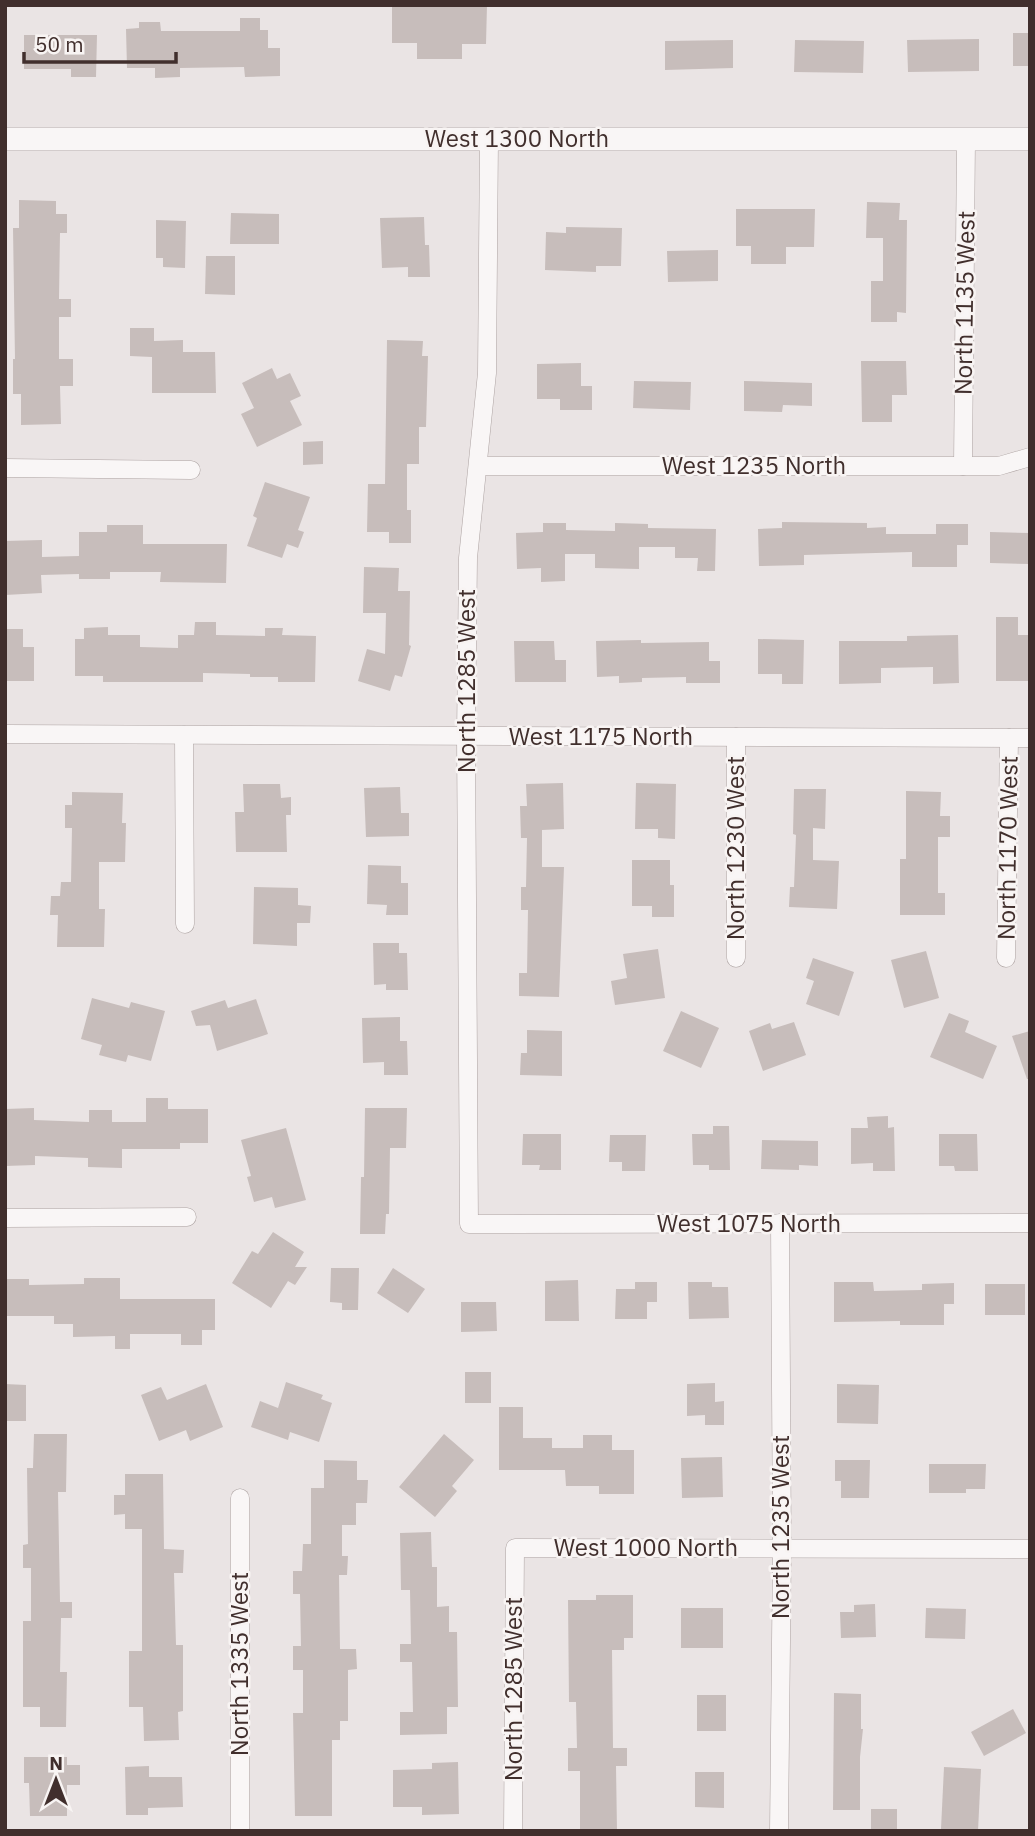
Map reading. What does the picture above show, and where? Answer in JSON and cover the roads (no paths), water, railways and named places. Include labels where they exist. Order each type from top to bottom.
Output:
[{"type":"street","name":"West 1300 North","points":[[5,139],[1030,139]]},
{"type":"street","name":"North 1285 West","points":[[469,1224],[466,736],[468,558],[487,373],[489,139]]},
{"type":"street","name":"North 1135 West","points":[[963,466],[966,139]]},
{"type":"street","name":"West 1235 North","points":[[478,466],[999,466],[1030,457]]},
{"type":"street","points":[[5,468],[191,470]]},
{"type":"street","name":"West 1175 North","points":[[5,734],[1030,738]]},
{"type":"street","points":[[184,735],[185,924]]},
{"type":"street","name":"North 1230 West","points":[[736,737],[736,958]]},
{"type":"street","name":"North 1170 West","points":[[1006,958],[1009,738]]},
{"type":"street","points":[[5,1218],[187,1217]]},
{"type":"street","name":"North 1235 West","points":[[779,1831],[782,1548],[780,1223]]},
{"type":"street","name":"West 1075 North","points":[[469,1224],[1030,1223]]},
{"type":"street","name":"North 1335 West","points":[[240,1498],[240,1831]]},
{"type":"street","name":"North 1285 West","points":[[513,1831],[515,1548]]},
{"type":"street","name":"West 1000 North","points":[[515,1548],[1030,1549]]}]
